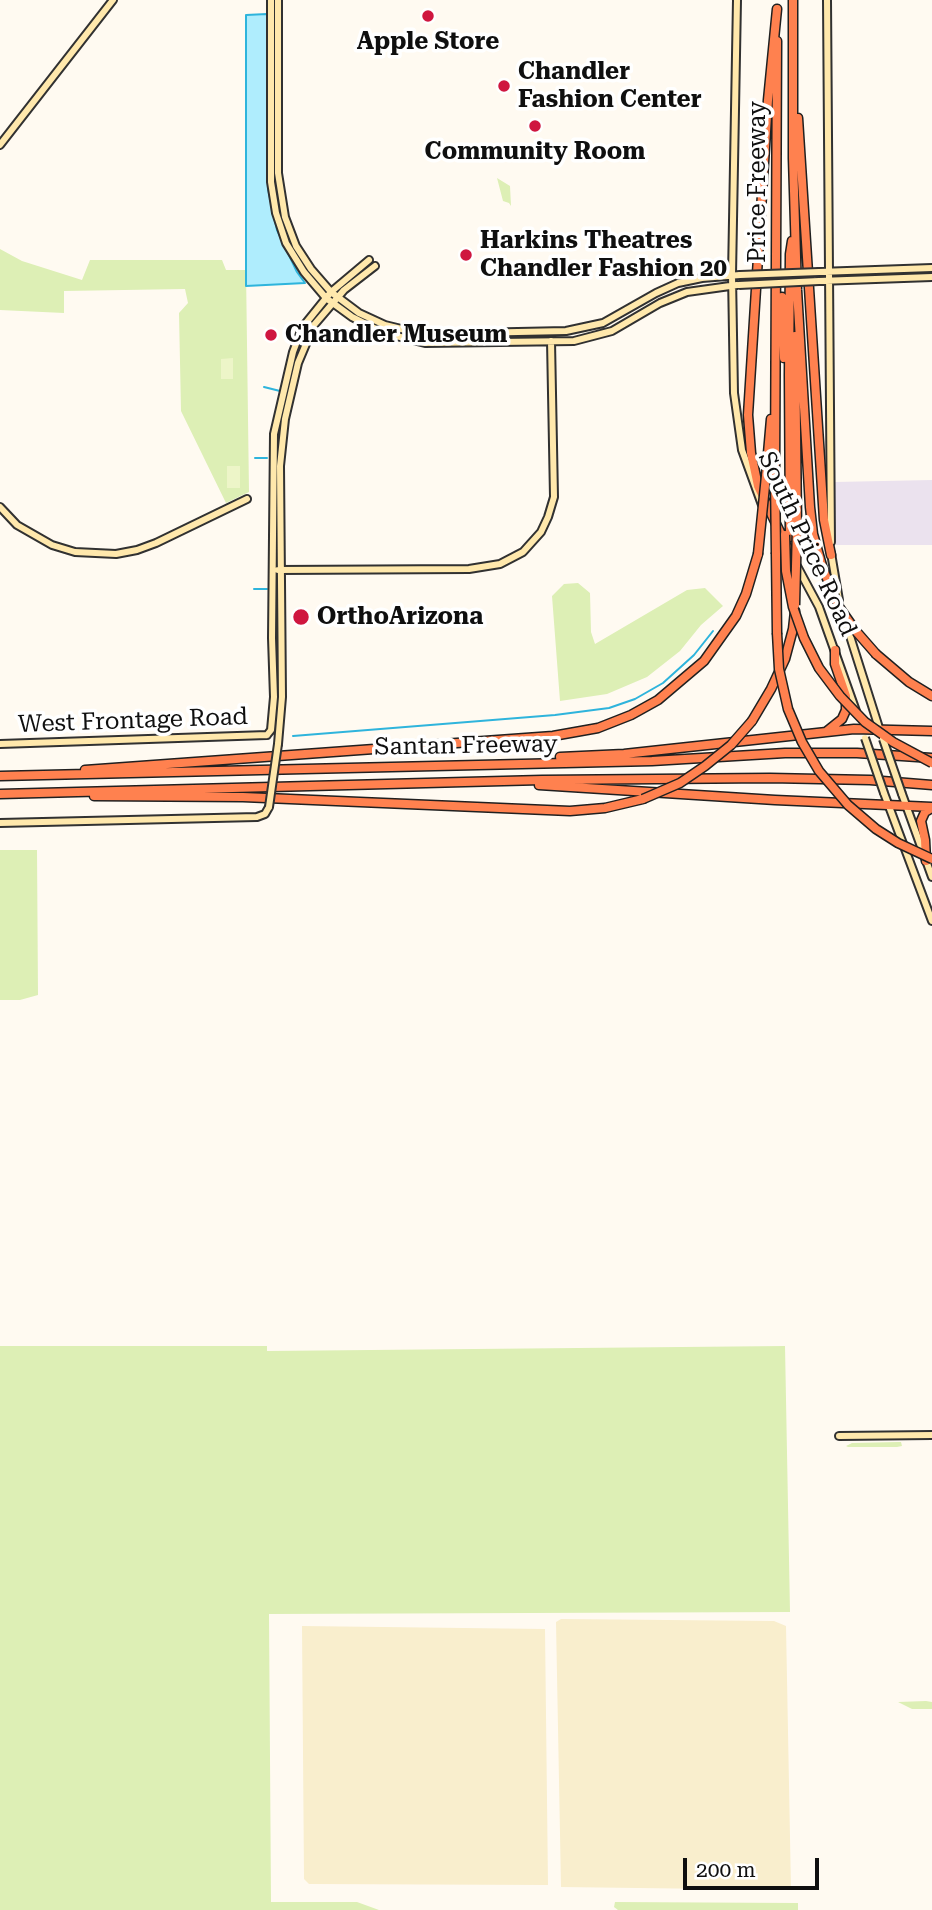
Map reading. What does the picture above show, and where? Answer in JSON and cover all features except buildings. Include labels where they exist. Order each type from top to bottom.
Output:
[{"type":"highway","name":"Price Freeway","points":[[793,0],[794,224]]},
{"type":"highway","name":"Price Freeway","points":[[771,476],[778,225],[777,5]]},
{"type":"highway","points":[[777,5],[769,87],[748,415],[751,453],[758,486],[790,552]]},
{"type":"highway","points":[[794,37],[824,520],[831,555]]},
{"type":"highway","points":[[787,536],[790,254],[794,224]]},
{"type":"highway","points":[[0,795],[243,797],[570,811],[605,808],[643,799],[680,783],[705,766],[731,745],[772,689],[785,659],[793,629],[797,527],[794,224]]},
{"type":"highway","points":[[794,224],[810,507],[823,569],[839,607],[855,630],[876,654],[909,682],[932,696]]},
{"type":"highway","points":[[778,225],[782,248],[787,536],[799,610],[821,662],[839,687],[872,722],[932,760]]},
{"type":"highway","points":[[30,775],[553,736],[598,728],[631,715],[658,700],[704,661],[736,616],[758,554],[771,476]]},
{"type":"highway","points":[[771,476],[776,554],[776,633],[779,669],[788,709],[802,742],[819,771],[848,805],[898,843],[929,860]]},
{"type":"highway","points":[[825,732],[838,724],[846,710],[846,695],[835,664],[835,650]]},
{"type":"highway","points":[[452,765],[624,754],[825,732],[864,734],[880,729],[932,731]]},
{"type":"highway","name":"Santan Freeway","points":[[0,776],[652,761],[785,753],[857,753],[932,760]]},
{"type":"highway","name":"Santan Freeway","points":[[0,795],[483,782],[770,778],[870,780],[932,785]]},
{"type":"highway","points":[[483,782],[932,807]]},
{"type":"highway","points":[[929,860],[921,821],[925,812],[932,807]]},
{"type":"street","points":[[0,145],[113,0]]},
{"type":"street","points":[[271,0],[273,198],[282,234],[304,272],[369,326],[416,342],[448,344],[574,341],[612,331],[671,298],[699,289],[932,277]]},
{"type":"street","points":[[278,0],[278,173],[288,225],[301,255],[332,297],[374,320],[414,332],[446,335],[551,332],[603,323],[656,293],[702,278],[932,268]]},
{"type":"street","name":"South Price Road","points":[[737,0],[734,393],[739,437],[760,501],[813,595],[835,650],[932,921]]},
{"type":"street","name":"South Price Road","points":[[827,0],[831,555],[846,628],[902,794],[929,860],[932,877]]},
{"type":"street","points":[[278,744],[267,735],[271,730],[274,697],[274,434],[302,328],[369,260]]},
{"type":"street","points":[[332,297],[375,266]]},
{"type":"street","points":[[889,270],[889,279]]},
{"type":"street","points":[[276,570],[469,569],[501,564],[523,552],[536,539],[545,524],[554,497],[551,332]]},
{"type":"street","points":[[0,507],[17,525],[52,545],[75,552],[116,554],[156,543],[247,499]]},
{"type":"street","points":[[0,823],[260,816],[269,807],[282,697],[276,570]]},
{"type":"street","name":"West Frontage Road","points":[[0,744],[267,735]]},
{"type":"street","points":[[839,1436],[932,1435]]},
{"type":"shaded area","points":[[932,480],[932,545],[836,545],[833,505],[835,482]]},
{"type":"shaded area","points":[[561,1619],[774,1621],[786,1626],[791,1890],[561,1887],[556,1622]]},
{"type":"shaded area","points":[[302,1626],[545,1629],[548,1885],[309,1884],[304,1879]]},
{"type":"green space","points":[[497,178],[510,186],[511,206],[503,201]]},
{"type":"green space","points":[[0,249],[22,261],[82,280],[90,260],[222,260],[226,270],[246,270],[249,492],[226,503],[181,411],[179,313],[188,303],[185,289],[64,291],[64,313],[0,310]]},
{"type":"green space","points":[[233,358],[233,379],[221,379],[221,359]]},
{"type":"green space","points":[[227,466],[240,466],[240,488],[227,488]]},
{"type":"green space","points":[[578,583],[590,593],[591,632],[595,644],[687,590],[705,588],[723,606],[701,625],[680,651],[647,677],[607,694],[560,701],[552,596],[564,584]]},
{"type":"green space","points":[[0,850],[37,850],[38,995],[20,1000],[0,1000]]},
{"type":"green space","points":[[0,1346],[267,1346],[267,1351],[785,1346],[790,1612],[269,1614],[271,1902],[357,1902],[379,1910],[0,1910]]},
{"type":"green space","points":[[901,1442],[902,1446],[897,1447],[846,1446],[852,1443]]},
{"type":"green space","points":[[898,1702],[932,1702],[932,1709],[912,1709]]},
{"type":"green space","points":[[615,1902],[798,1903],[798,1910],[618,1910],[614,1907]]},
{"type":"water","points":[[267,14],[268,189],[277,230],[305,283],[246,286],[246,15]]},
{"type":"waterway","points":[[264,387],[280,391]]},
{"type":"waterway","points":[[255,458],[267,458]]},
{"type":"waterway","points":[[254,589],[267,589]]},
{"type":"waterway","points":[[293,736],[555,715],[609,708],[635,699],[663,683],[694,655],[713,631]]},
{"type":"place","name":"Apple Store","points":[[428,16]]},
{"type":"place","name":"Chandler Fashion Center","points":[[504,86]]},
{"type":"place","name":"Community Room","points":[[535,126]]},
{"type":"place","name":"Harkins Theatres Chandler Fashion 20","points":[[466,255]]},
{"type":"place","name":"Chandler Museum","points":[[271,335]]},
{"type":"place","name":"OrthoArizona","points":[[301,617]]}]
